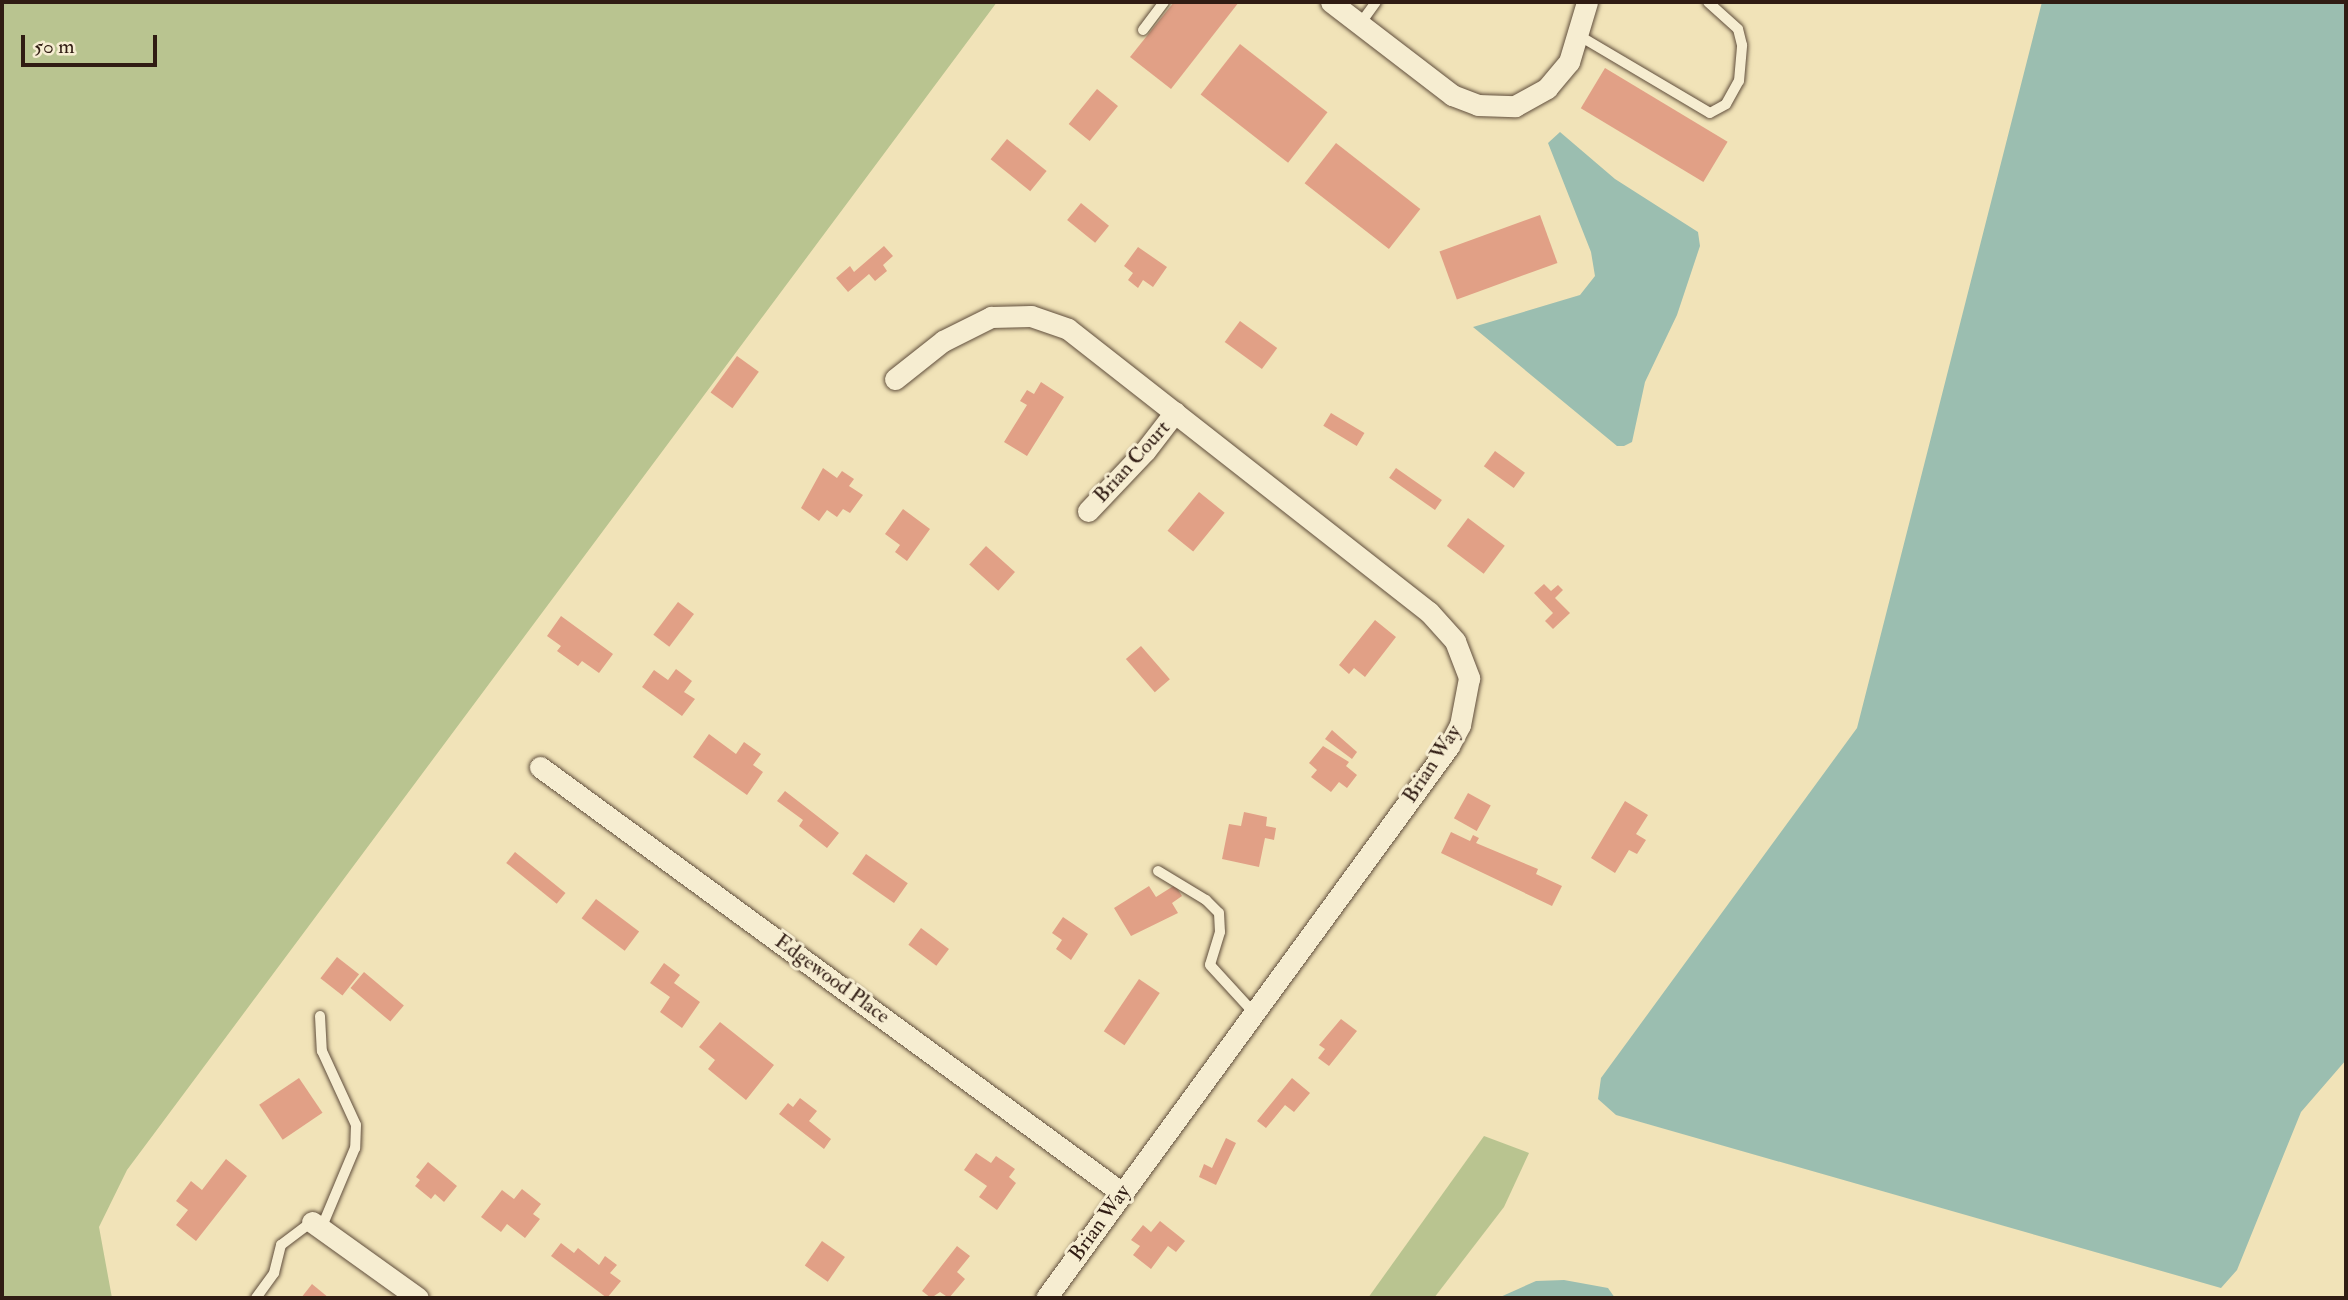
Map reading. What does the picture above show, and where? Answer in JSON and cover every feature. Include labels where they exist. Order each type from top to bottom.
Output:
[{"type":"street","points":[[1331,2],[1452,95],[1478,104],[1502,106],[1515,106],[1546,88],[1569,62],[1587,2]]},
{"type":"street","name":"Brian Way","points":[[895,379],[968,326],[991,317],[1031,316],[1068,330],[1429,612],[1455,641],[1469,678],[1460,725],[1449,746],[1046,1298]]},
{"type":"street","name":"Brian Court","points":[[1088,510],[1145,452],[1175,412]]},
{"type":"street","name":"Edgewood Place","points":[[540,767],[1122,1193]]},
{"type":"street","points":[[316,1226],[418,1298]]},
{"type":"lane","points":[[1143,30],[1164,2]]},
{"type":"lane","points":[[1360,24],[1376,2]]},
{"type":"lane","points":[[1577,35],[1710,113],[1726,104],[1739,81],[1742,45],[1738,29],[1708,2]]},
{"type":"lane","points":[[1158,871],[1206,900],[1219,913],[1220,932],[1210,965],[1254,1013]]},
{"type":"lane","points":[[257,1298],[274,1273],[281,1245],[316,1226],[355,1148],[356,1125],[322,1051],[320,1016]]},
{"type":"green space","points":[[2,2],[997,2],[127,1170],[99,1227],[112,1298],[2,1298]]},
{"type":"green space","points":[[1484,1136],[1529,1153],[1504,1207],[1434,1298],[1368,1298]]},
{"type":"shaded area","points":[[2042,2],[2346,2],[2346,1060],[2301,1112],[2237,1270],[2221,1288],[1616,1115],[1598,1099],[1601,1078],[1857,728]]},
{"type":"shaded area","points":[[1560,132],[1615,179],[1698,232],[1700,246],[1677,315],[1645,382],[1632,442],[1624,446],[1617,446],[1473,327],[1580,295],[1595,276],[1591,252],[1548,143]]},
{"type":"shaded area","points":[[1564,1280],[1608,1288],[1615,1298],[1498,1298],[1536,1281]]},
{"type":"building","points":[[1174,2],[1239,2],[1171,89],[1130,57]]},
{"type":"building","points":[[1240,44],[1327,112],[1288,163],[1201,94]]},
{"type":"building","points":[[1605,68],[1728,142],[1703,182],[1581,108]]},
{"type":"building","points":[[1097,89],[1118,106],[1090,141],[1069,124]]},
{"type":"building","points":[[1007,139],[1047,171],[1030,191],[991,159]]},
{"type":"building","points":[[1336,143],[1420,209],[1389,249],[1305,183]]},
{"type":"building","points":[[1081,203],[1109,226],[1095,243],[1067,220]]},
{"type":"building","points":[[1540,215],[1557,263],[1457,300],[1439,252]]},
{"type":"building","points":[[884,246],[893,256],[883,265],[887,271],[875,281],[869,274],[848,292],[836,278],[850,266],[854,272]]},
{"type":"building","points":[[1138,247],[1167,267],[1153,287],[1143,280],[1138,288],[1128,280],[1133,273],[1124,266]]},
{"type":"building","points":[[1240,321],[1277,348],[1262,369],[1225,342]]},
{"type":"building","points":[[737,356],[759,372],[732,408],[711,392]]},
{"type":"building","points":[[1041,382],[1064,397],[1027,456],[1004,442],[1027,405],[1020,401],[1027,390],[1034,394]]},
{"type":"building","points":[[1331,413],[1364,433],[1357,446],[1323,426]]},
{"type":"building","points":[[1495,451],[1525,473],[1514,488],[1484,466]]},
{"type":"building","points":[[823,468],[837,478],[842,471],[854,479],[849,486],[863,495],[850,513],[843,509],[837,517],[827,510],[819,521],[801,508]]},
{"type":"building","points":[[1396,468],[1442,500],[1435,510],[1389,478]]},
{"type":"building","points":[[1199,492],[1225,513],[1193,552],[1168,531]]},
{"type":"building","points":[[903,509],[930,529],[907,561],[895,552],[900,545],[885,534]]},
{"type":"building","points":[[1468,518],[1505,546],[1484,574],[1447,546]]},
{"type":"building","points":[[986,546],[1015,572],[998,591],[969,565]]},
{"type":"building","points":[[1544,584],[1551,591],[1558,585],[1563,590],[1555,598],[1570,613],[1553,629],[1545,621],[1553,613],[1534,593]]},
{"type":"building","points":[[678,602],[694,614],[669,647],[653,635]]},
{"type":"building","points":[[561,616],[613,654],[599,673],[582,661],[578,666],[557,651],[561,646],[547,636]]},
{"type":"building","points":[[1375,620],[1396,637],[1365,677],[1354,668],[1349,674],[1339,665]]},
{"type":"building","points":[[1141,646],[1170,679],[1155,692],[1126,659]]},
{"type":"building","points":[[676,669],[692,681],[684,692],[695,699],[682,716],[642,687],[654,670],[668,680]]},
{"type":"building","points":[[1332,730],[1357,752],[1352,759],[1325,739]]},
{"type":"building","points":[[709,734],[736,754],[744,742],[761,754],[753,765],[763,772],[747,795],[693,757]]},
{"type":"building","points":[[1323,746],[1349,762],[1346,766],[1357,775],[1347,788],[1339,782],[1331,792],[1311,777],[1317,770],[1309,763]]},
{"type":"building","points":[[785,791],[839,833],[827,848],[799,826],[803,820],[777,801]]},
{"type":"building","points":[[1468,793],[1491,806],[1477,831],[1454,818]]},
{"type":"building","points":[[1625,801],[1648,815],[1636,834],[1646,840],[1637,854],[1629,850],[1615,873],[1591,858]]},
{"type":"building","points":[[1244,812],[1267,817],[1266,826],[1276,828],[1274,840],[1265,838],[1259,867],[1222,859],[1229,824],[1241,826]]},
{"type":"building","points":[[1451,832],[1470,841],[1473,835],[1479,838],[1476,843],[1538,869],[1536,874],[1562,886],[1552,906],[1441,853]]},
{"type":"building","points":[[515,852],[566,893],[557,904],[506,863]]},
{"type":"building","points":[[866,854],[908,883],[894,903],[852,874]]},
{"type":"building","points":[[1175,885],[1182,896],[1172,903],[1178,913],[1131,936],[1114,908],[1149,886],[1156,897]]},
{"type":"building","points":[[596,899],[639,931],[625,951],[582,918]]},
{"type":"building","points":[[1063,917],[1088,934],[1071,960],[1056,949],[1062,940],[1052,933]]},
{"type":"building","points":[[921,928],[949,949],[936,966],[908,945]]},
{"type":"building","points":[[337,957],[359,974],[342,996],[320,978]]},
{"type":"building","points":[[664,963],[680,975],[674,983],[700,1002],[682,1028],[660,1012],[670,997],[650,983]]},
{"type":"building","points":[[364,972],[404,1005],[390,1022],[351,988]]},
{"type":"building","points":[[1139,979],[1160,993],[1124,1045],[1104,1031]]},
{"type":"building","points":[[1341,1019],[1357,1031],[1329,1066],[1318,1058],[1325,1049],[1319,1045]]},
{"type":"building","points":[[720,1022],[774,1065],[746,1100],[708,1069],[715,1060],[699,1047]]},
{"type":"building","points":[[299,1078],[322,1113],[283,1140],[259,1105]]},
{"type":"building","points":[[1292,1078],[1310,1093],[1294,1112],[1285,1105],[1266,1128],[1257,1121]]},
{"type":"building","points":[[800,1098],[817,1111],[809,1121],[831,1139],[824,1149],[779,1114],[788,1103],[793,1107]]},
{"type":"building","points":[[1226,1138],[1236,1143],[1216,1185],[1199,1177],[1204,1164],[1212,1168]]},
{"type":"building","points":[[976,1153],[991,1163],[996,1156],[1015,1169],[1009,1177],[1016,1183],[997,1210],[979,1197],[987,1186],[964,1170]]},
{"type":"building","points":[[226,1159],[247,1176],[196,1241],[176,1225],[188,1210],[176,1201],[191,1181],[202,1190]]},
{"type":"building","points":[[428,1162],[457,1186],[444,1202],[435,1194],[431,1199],[415,1186],[420,1180],[416,1177]]},
{"type":"building","points":[[522,1189],[541,1204],[533,1214],[540,1219],[525,1238],[507,1224],[501,1232],[481,1217],[502,1190],[514,1199]]},
{"type":"building","points":[[1160,1221],[1185,1241],[1176,1252],[1168,1246],[1151,1269],[1133,1255],[1140,1246],[1131,1240],[1143,1225],[1151,1232]]},
{"type":"building","points":[[822,1241],[845,1257],[828,1282],[805,1266]]},
{"type":"building","points":[[561,1243],[574,1253],[578,1248],[599,1265],[605,1256],[617,1265],[610,1273],[621,1281],[607,1298],[551,1256]]},
{"type":"building","points":[[957,1246],[970,1256],[957,1272],[965,1279],[949,1298],[940,1292],[931,1298],[922,1291]]},
{"type":"building","points":[[312,1284],[329,1298],[301,1298]]}]
